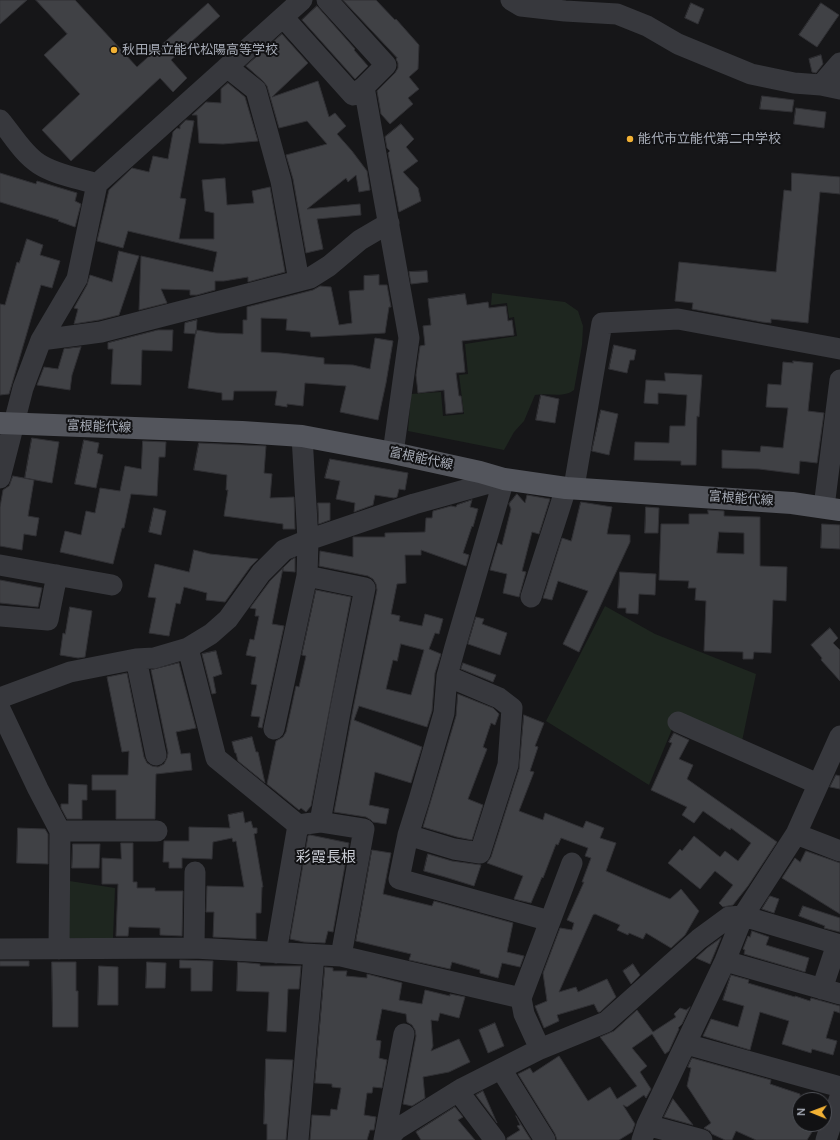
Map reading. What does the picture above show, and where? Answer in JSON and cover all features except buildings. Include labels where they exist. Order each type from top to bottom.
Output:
[{"type":"main road","name":"富根能代線","points":[[7,423],[242,432],[302,436],[393,453],[480,472],[504,479],[570,488],[792,503],[832,508]]},
{"type":"street","points":[[0,478],[7,423],[23,388],[41,340],[77,279],[97,184],[302,0]]},
{"type":"street","points":[[283,17],[352,95],[364,87],[386,65],[327,0]]},
{"type":"street","points":[[511,0],[521,6],[565,11],[617,14],[647,26],[678,44],[751,74],[794,83],[830,87],[840,63]]},
{"type":"street","points":[[227,67],[256,90],[281,181],[299,281]]},
{"type":"street","points":[[364,87],[409,338],[393,453]]},
{"type":"street","points":[[0,120],[28,155],[39,164],[56,172],[97,184]]},
{"type":"street","points":[[41,340],[102,332],[310,278],[323,270],[360,240],[389,223]]},
{"type":"street","points":[[531,598],[570,488],[602,323],[678,320],[840,349]]},
{"type":"street","points":[[832,508],[840,380]]},
{"type":"street","points":[[274,729],[307,576],[308,540],[302,436]]},
{"type":"street","points":[[0,698],[70,672],[136,659],[154,658],[188,648],[211,634],[228,619],[261,573],[284,550],[308,540],[414,504],[504,479]]},
{"type":"street","points":[[504,479],[447,676],[444,713],[408,835],[400,879],[550,921]]},
{"type":"street","points":[[0,565],[112,585]]},
{"type":"street","points":[[0,616],[48,620],[57,575]]},
{"type":"street","points":[[307,576],[366,588],[341,707],[320,822]]},
{"type":"street","points":[[188,648],[216,758],[298,825],[320,822],[364,829],[340,956]]},
{"type":"street","points":[[136,659],[156,755]]},
{"type":"street","points":[[408,835],[454,849],[480,853],[508,765],[512,708],[499,698],[447,676]]},
{"type":"street","points":[[0,709],[38,789],[60,831],[59,948]]},
{"type":"street","points":[[678,722],[818,784]]},
{"type":"street","points":[[702,1140],[644,1132],[725,961],[743,916],[796,834],[839,741]]},
{"type":"street","points":[[276,952],[298,825]]},
{"type":"street","points":[[60,831],[157,831]]},
{"type":"street","points":[[796,834],[840,851]]},
{"type":"street","points":[[540,1049],[524,1014],[521,998],[572,863]]},
{"type":"street","points":[[194,948],[195,872]]},
{"type":"street","points":[[386,1140],[397,1129],[458,1091],[540,1049],[606,1022],[699,939],[729,917],[743,916],[837,944],[831,992],[725,961]]},
{"type":"street","points":[[0,949],[194,948],[340,956],[521,998]]},
{"type":"street","points":[[298,1140],[314,955]]},
{"type":"street","points":[[386,1140],[404,1034]]},
{"type":"street","points":[[686,1044],[840,1087]]},
{"type":"street","points":[[500,1069],[545,1140]]},
{"type":"street","points":[[458,1091],[495,1140]]},
{"type":"street","points":[[826,1140],[840,1097]]},
{"type":"shaded area","points":[[492,293],[565,302],[578,311],[583,326],[582,345],[574,390],[560,395],[535,395],[524,421],[514,432],[504,450],[408,431],[411,394],[441,392],[443,416],[464,414],[459,375],[468,374],[465,344],[517,336],[514,317],[509,318],[507,303],[491,305]]},
{"type":"shaded area","points":[[605,606],[655,634],[756,674],[741,746],[677,717],[649,785],[546,721]]},
{"type":"shaded area","points":[[63,880],[115,888],[113,938],[62,938]]},
{"type":"place","name":"秋田県立能代松陽高等学校","points":[[114,50]]},
{"type":"place","name":"能代市立能代第二中学校","points":[[630,139]]},
{"type":"district","name":"彩霞長根","points":[[326,858]]}]
